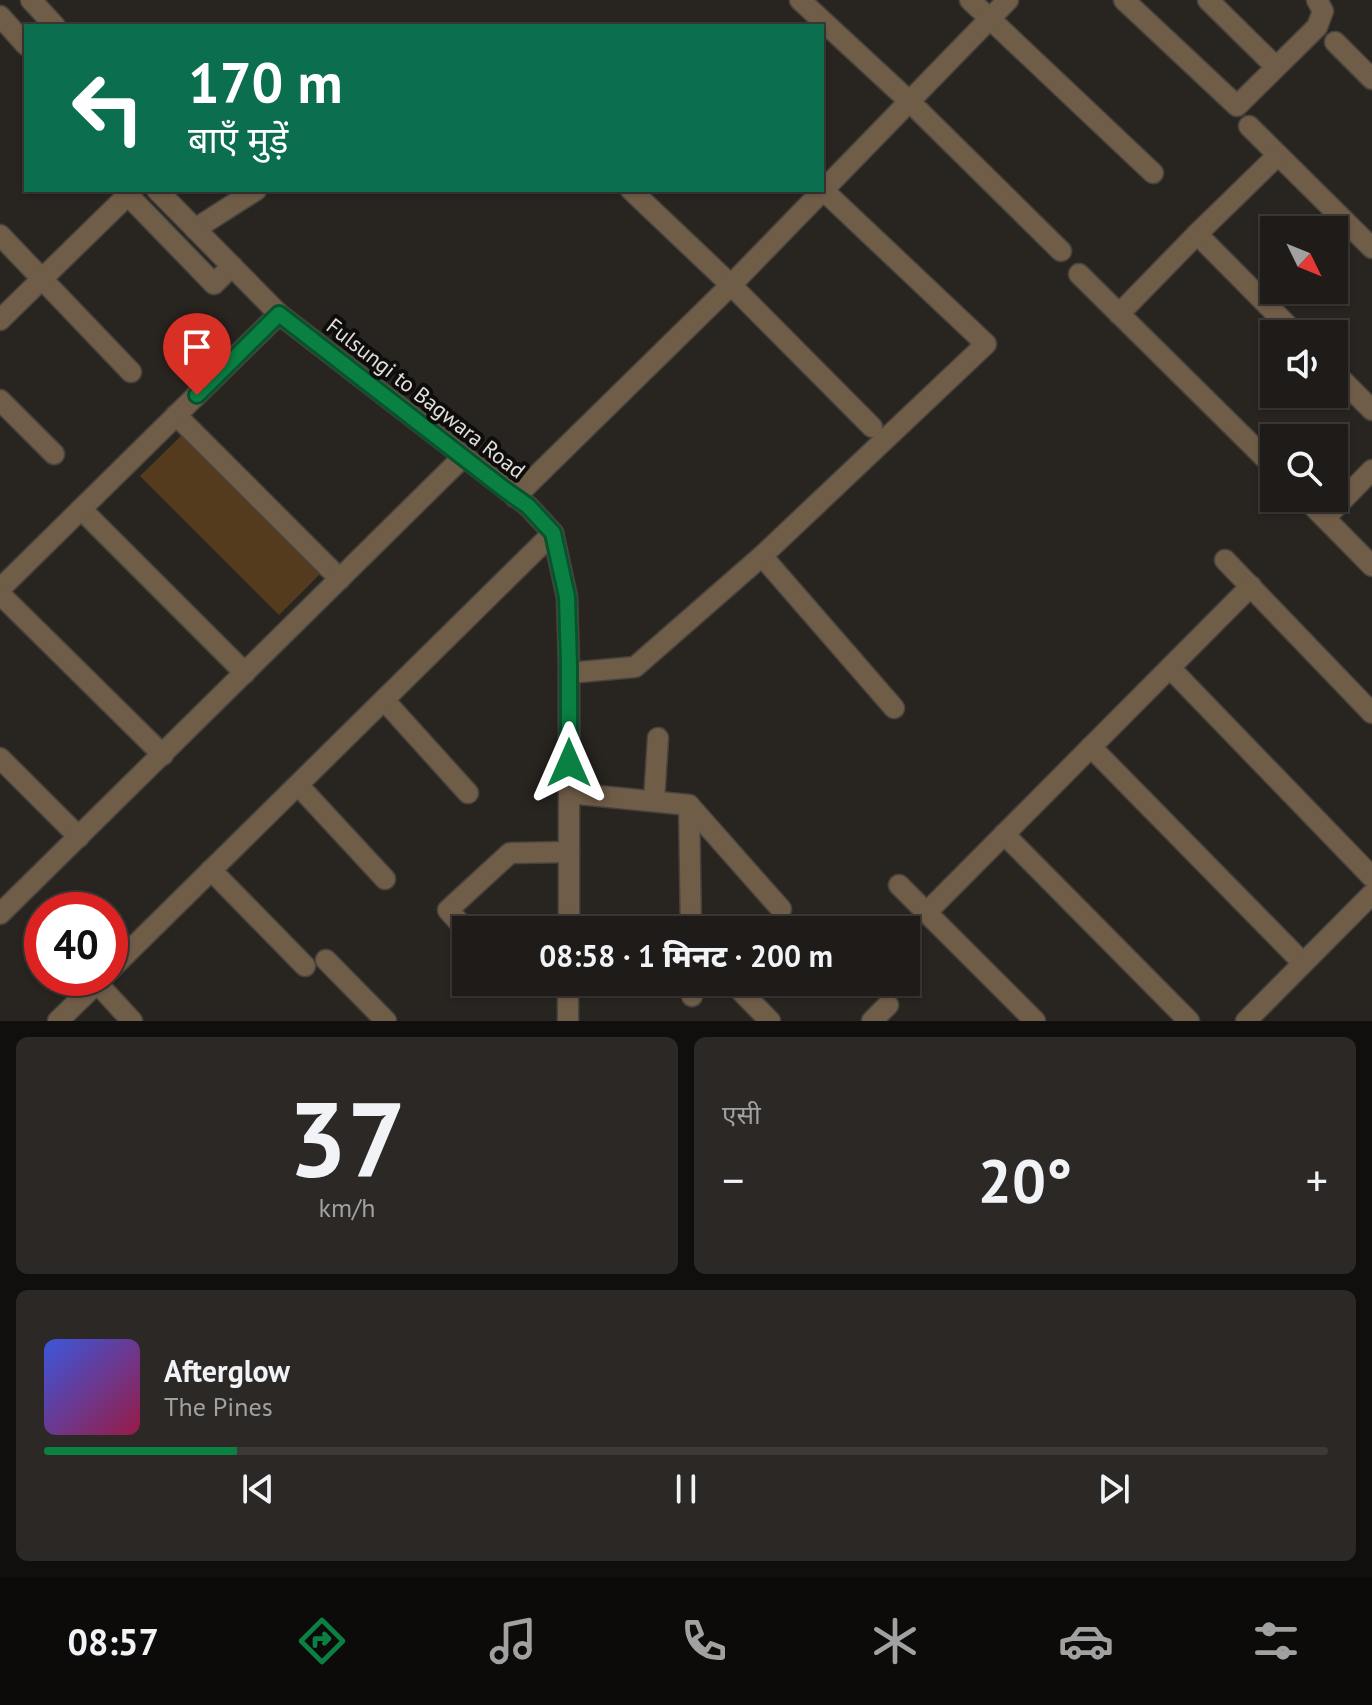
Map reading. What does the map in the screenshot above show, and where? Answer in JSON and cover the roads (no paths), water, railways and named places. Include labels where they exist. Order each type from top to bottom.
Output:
[{"type":"street","points":[[31,0],[53,24]]},
{"type":"street","points":[[800,0],[909,101],[1061,251]]},
{"type":"street","points":[[970,0],[1153,173]]},
{"type":"street","points":[[824,188],[1008,0]]},
{"type":"street","points":[[1124,0],[1237,106],[1317,27],[1323,11],[1317,0]]},
{"type":"street","points":[[1208,0],[1276,67]]},
{"type":"street","points":[[0,16],[24,43]]},
{"type":"street","points":[[1335,42],[1368,67]]},
{"type":"street","points":[[1249,126],[1372,248]]},
{"type":"street","points":[[1119,314],[1278,155]]},
{"type":"street","points":[[0,320],[128,192],[214,284],[232,266]]},
{"type":"street","name":"Fulsungi to Bagwara Road","points":[[159,192],[279,314],[528,506],[553,533]]},
{"type":"street","points":[[195,229],[253,192]]},
{"type":"street","points":[[633,192],[872,427]]},
{"type":"street","points":[[515,497],[731,285],[820,192]]},
{"type":"street","points":[[569,673],[635,667],[762,556],[986,344],[824,192]]},
{"type":"street","points":[[1197,234],[1282,320]]},
{"type":"street","points":[[0,235],[131,372]]},
{"type":"street","points":[[1079,274],[1260,453]]},
{"type":"street","points":[[163,755],[0,592],[279,314]]},
{"type":"street","points":[[1348,386],[1372,410]]},
{"type":"street","points":[[0,400],[54,454]]},
{"type":"street","points":[[176,415],[340,579]]},
{"type":"street","points":[[0,914],[463,457]]},
{"type":"street","points":[[1325,518],[1372,470]]},
{"type":"street","points":[[81,509],[245,673]]},
{"type":"street","points":[[1319,512],[1372,566]]},
{"type":"street","points":[[553,533],[567,597],[569,916]]},
{"type":"street","points":[[128,952],[553,533]]},
{"type":"street","points":[[762,556],[894,708]]},
{"type":"street","points":[[1225,560],[1372,713]]},
{"type":"street","points":[[926,913],[1251,586]]},
{"type":"street","points":[[1170,668],[1372,877]]},
{"type":"street","points":[[384,700],[468,793]]},
{"type":"street","points":[[654,801],[658,738]]},
{"type":"street","points":[[1091,747],[1303,963]]},
{"type":"street","points":[[0,758],[79,837]]},
{"type":"street","points":[[298,785],[385,879]]},
{"type":"street","points":[[569,793],[689,805],[781,909]]},
{"type":"street","points":[[689,805],[691,916]]},
{"type":"street","points":[[1004,834],[1189,1021]]},
{"type":"street","points":[[453,916],[448,910],[510,853],[569,852]]},
{"type":"street","points":[[211,870],[305,966]]},
{"type":"street","points":[[899,885],[1035,1021]]},
{"type":"street","points":[[1246,1021],[1371,898]]},
{"type":"street","points":[[326,960],[386,1021]]},
{"type":"street","points":[[58,1021],[84,996]]},
{"type":"street","points":[[116,996],[132,1021]]},
{"type":"street","points":[[568,996],[568,1021]]},
{"type":"street","points":[[746,996],[770,1021]]},
{"type":"street","points":[[872,1021],[888,1005]]}]
